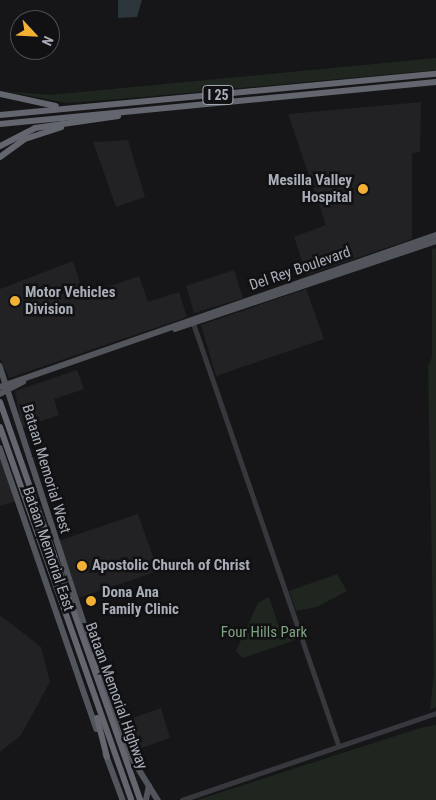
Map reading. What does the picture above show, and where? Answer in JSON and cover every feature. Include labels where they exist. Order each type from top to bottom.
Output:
[{"type":"highway","name":"I 25","points":[[0,115],[436,74]]},
{"type":"highway","name":"I 25","points":[[0,124],[436,82]]},
{"type":"highway","points":[[0,94],[50,106],[102,106]]},
{"type":"highway","points":[[0,146],[35,128],[162,108]]},
{"type":"highway","points":[[0,157],[25,139],[87,121]]},
{"type":"highway","name":"Bataan Memorial Highway","points":[[0,402],[80,636],[140,800]]},
{"type":"highway","name":"Bataan Memorial Highway","points":[[0,427],[93,697],[130,797]]},
{"type":"highway","points":[[80,636],[102,677]]},
{"type":"highway","points":[[93,697],[107,757]]},
{"type":"main road","name":"Del Rey Boulevard","points":[[0,387],[8,387],[23,382],[436,235]]},
{"type":"main road","name":"Del Rey Boulevard","points":[[277,293],[292,291],[436,241]]},
{"type":"main road","points":[[292,291],[314,277],[322,280],[332,271]]},
{"type":"main road","name":"Bataan Memorial West","points":[[0,370],[8,387],[29,466],[130,755],[158,800]]},
{"type":"main road","name":"Del Rey Boulevard","points":[[0,394],[8,387]]},
{"type":"main road","points":[[0,402],[13,406]]},
{"type":"main road","name":"Bataan Memorial East","points":[[0,448],[107,757],[123,798]]},
{"type":"main road","points":[[146,780],[150,792],[146,800]]},
{"type":"street","points":[[193,322],[339,746]]},
{"type":"street","points":[[182,800],[436,713]]},
{"type":"shaded area","points":[[118,0],[142,0],[137,17],[118,18]]},
{"type":"shaded area","name":"Mesilla Valley Hospital","points":[[421,102],[420,152],[412,153],[412,239],[307,275],[294,237],[326,225],[288,114]]},
{"type":"shaded area","points":[[128,140],[145,197],[116,207],[93,142]]},
{"type":"shaded area","points":[[73,261],[84,295],[139,276],[148,302],[179,292],[187,317],[9,378],[0,358],[0,289]]},
{"type":"shaded area","points":[[234,270],[243,298],[194,313],[186,286]]},
{"type":"shaded area","points":[[306,289],[324,339],[216,376],[201,325]]},
{"type":"shaded area","points":[[77,370],[84,389],[54,399],[59,415],[22,428],[15,391]]},
{"type":"shaded area","points":[[0,455],[16,501],[0,506]]},
{"type":"shaded area","points":[[138,514],[158,571],[79,598],[58,541]]},
{"type":"shaded area","points":[[0,615],[41,647],[50,682],[21,735],[0,752]]},
{"type":"shaded area","points":[[161,708],[170,738],[133,751],[121,722]]},
{"type":"green space","points":[[436,58],[436,70],[66,103],[5,91],[49,95]]},
{"type":"green space","points":[[436,248],[436,707],[430,710],[434,673],[428,367],[432,357],[432,249]]},
{"type":"green space","points":[[337,574],[347,591],[317,607],[296,611],[289,591]]},
{"type":"green space","name":"Four Hills Park","points":[[269,597],[283,639],[297,635],[298,639],[243,658],[236,651],[258,603]]},
{"type":"green space","points":[[436,725],[436,800],[197,800],[420,728]]},
{"type":"place","name":"Mesilla Valley Hospital","points":[[363,189]]},
{"type":"place","name":"Motor Vehicles Division","points":[[15,301]]},
{"type":"place","name":"Apostolic Church of Christ","points":[[82,566]]},
{"type":"place","name":"Dona Ana Family Clinic","points":[[91,601]]}]
